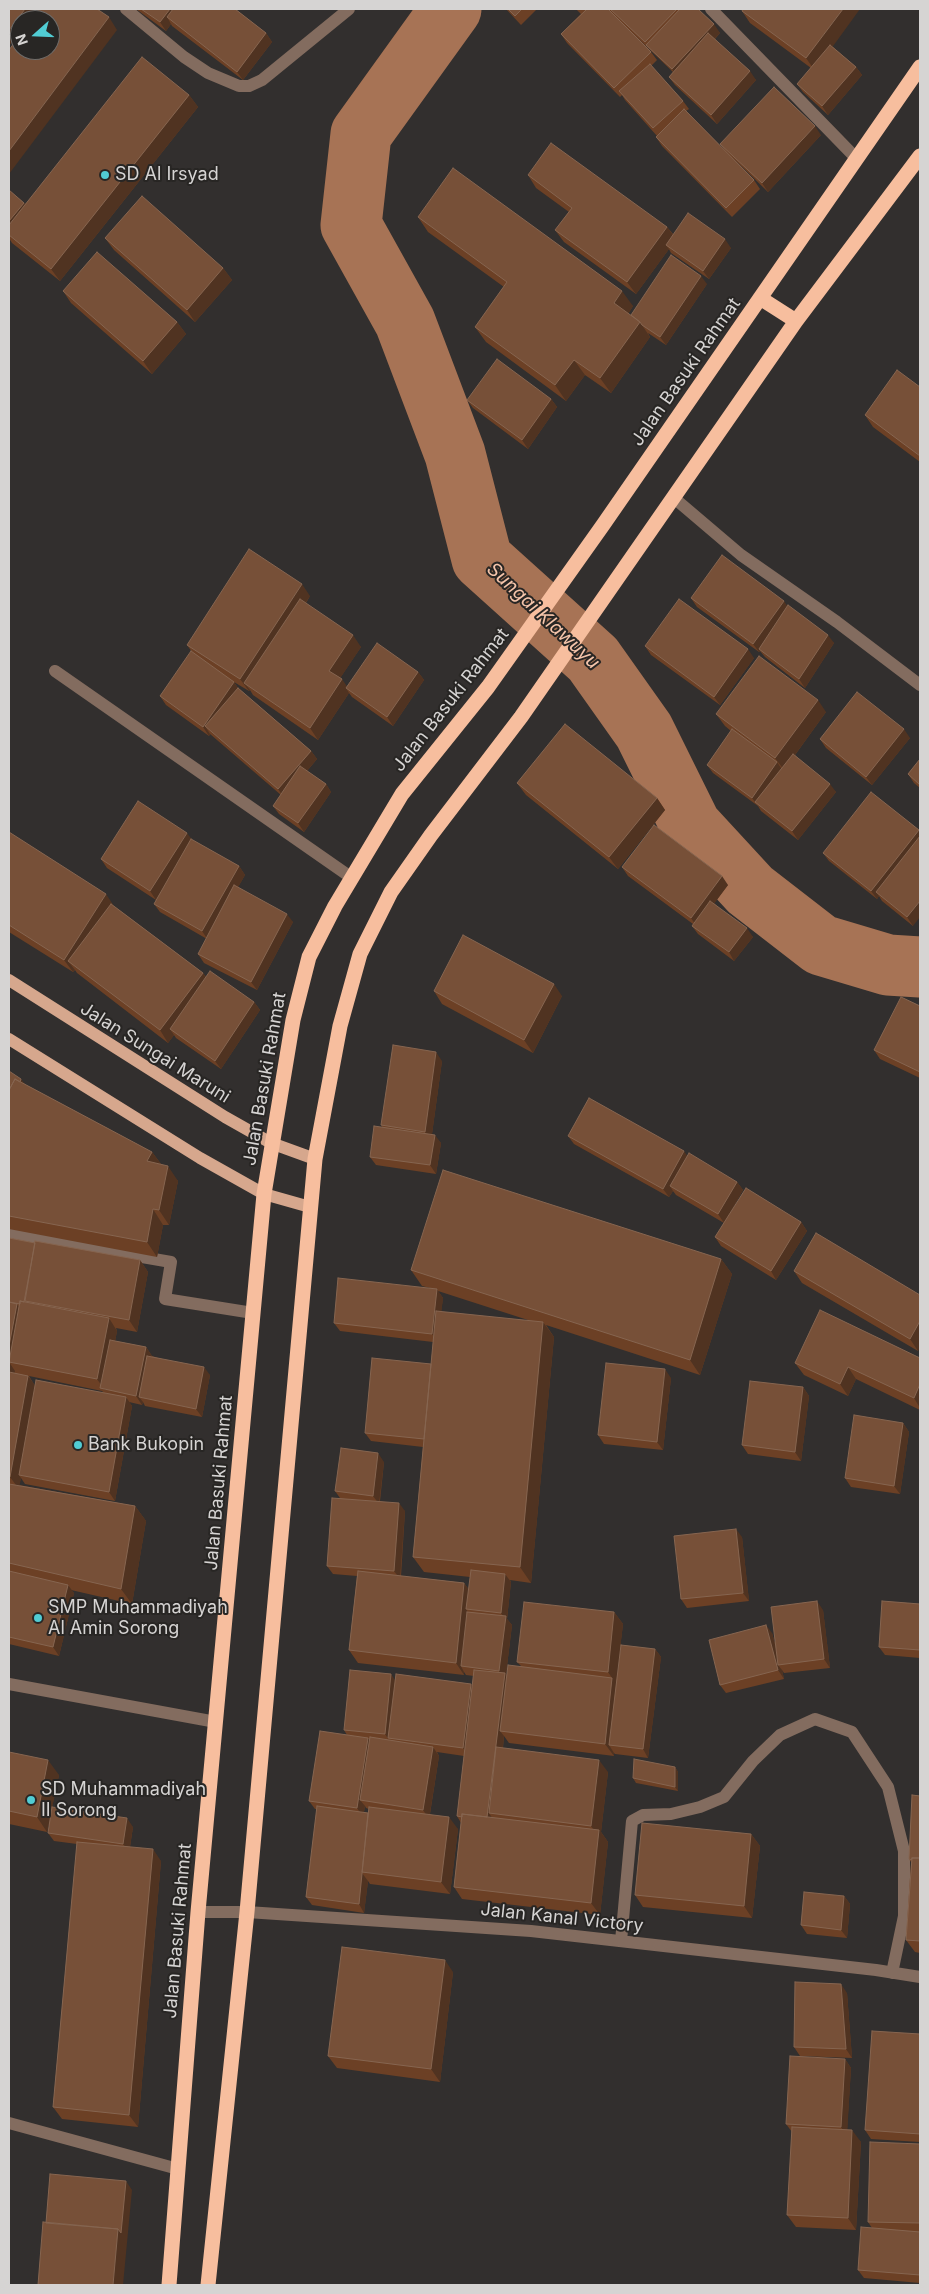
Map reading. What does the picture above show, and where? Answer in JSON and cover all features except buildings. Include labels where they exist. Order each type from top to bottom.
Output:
[{"type":"highway","name":"Jalan Basuki Rahmat","points":[[169,2285],[198,1912],[264,1194],[293,1020],[309,958],[335,906],[402,794],[488,687],[603,525],[920,67]]},
{"type":"highway","points":[[208,2285],[247,1912],[315,1158],[340,1026],[360,954],[391,892],[521,717],[796,321],[920,156]]},
{"type":"highway","points":[[760,298],[796,321]]},
{"type":"main road","name":"Jalan Sungai Maruni","points":[[9,980],[224,1117],[271,1144],[315,1158]]},
{"type":"main road","points":[[9,1039],[200,1158],[264,1194],[310,1208]]},
{"type":"street","points":[[126,9],[184,57],[208,73],[224,81],[244,86],[262,80],[348,9]]},
{"type":"street","points":[[711,9],[856,158]]},
{"type":"street","points":[[674,498],[741,555],[837,622],[920,685]]},
{"type":"street","points":[[55,671],[352,878]]},
{"type":"street","points":[[9,1234],[171,1262],[165,1298],[253,1313]]},
{"type":"street","points":[[9,1684],[216,1722]]},
{"type":"street","points":[[621,1941],[632,1821],[643,1815],[671,1814],[700,1807],[724,1797],[753,1761],[780,1735],[815,1719],[852,1732],[888,1787],[904,1851],[904,1916],[892,1973]]},
{"type":"street","name":"Jalan Kanal Victory","points":[[198,1912],[247,1912],[531,1931],[920,1977]]},
{"type":"street","points":[[9,2123],[178,2169]]},
{"type":"waterway","name":"Sungai Klawuyu","points":[[451,9],[361,134],[351,225],[405,322],[455,454],[482,559],[593,659],[644,731],[691,826],[750,890],[821,945],[888,965],[920,967]]},
{"type":"place","name":"SD Al Irsyad","points":[[105,175]]},
{"type":"place","name":"Bank Bukopin","points":[[78,1445]]},
{"type":"place","name":"SMP Muhammadiyah Al Amin Sorong","points":[[38,1618]]},
{"type":"place","name":"SD Muhammadiyah II Sorong","points":[[31,1800]]}]
